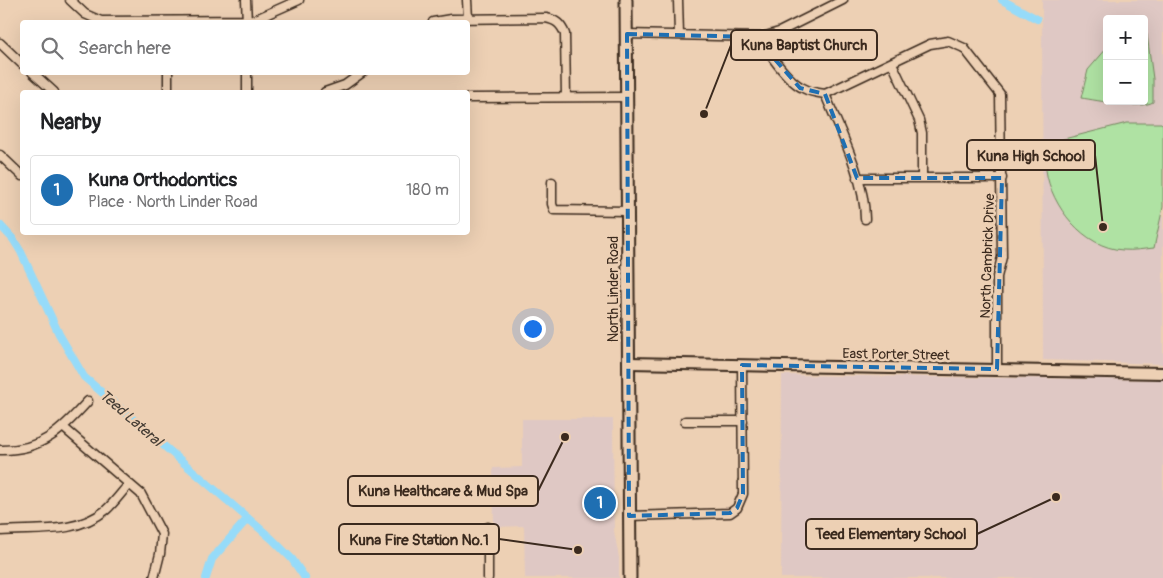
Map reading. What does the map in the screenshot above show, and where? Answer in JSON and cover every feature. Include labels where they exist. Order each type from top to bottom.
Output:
[{"type":"main road","name":"North Linder Road","points":[[626,0],[630,578]]},
{"type":"street","points":[[70,0],[85,14],[99,20]]},
{"type":"street","points":[[246,0],[246,20]]},
{"type":"street","points":[[253,20],[264,17],[299,0]]},
{"type":"street","points":[[468,0],[468,19]]},
{"type":"street","points":[[678,0],[679,35]]},
{"type":"street","points":[[627,34],[760,37],[779,32],[843,0]]},
{"type":"street","points":[[456,20],[546,18],[558,23],[566,34],[566,97]]},
{"type":"street","points":[[760,37],[765,48],[800,88],[814,93],[825,94],[892,63],[919,120],[922,133],[922,178]]},
{"type":"street","name":"North Cambrick Drive","points":[[892,63],[930,44],[954,42],[964,48],[1000,94],[1002,257],[998,277],[997,370]]},
{"type":"street","points":[[0,44],[20,62]]},
{"type":"street","points":[[35,75],[52,90]]},
{"type":"street","points":[[168,75],[168,90]]},
{"type":"street","points":[[247,75],[247,90]]},
{"type":"street","points":[[331,90],[345,85],[359,75]]},
{"type":"street","points":[[825,94],[857,178],[863,198],[865,218]]},
{"type":"street","points":[[470,98],[627,97]]},
{"type":"street","points":[[0,155],[20,174]]},
{"type":"street","points":[[857,178],[1002,178]]},
{"type":"street","points":[[552,182],[552,204],[554,210],[628,210]]},
{"type":"street","name":"East Porter Street","points":[[628,363],[1163,373]]},
{"type":"street","points":[[630,516],[730,513],[737,508],[743,494],[742,365]]},
{"type":"street","points":[[0,450],[29,447],[54,436],[64,428],[88,401]]},
{"type":"street","points":[[685,421],[743,421]]},
{"type":"street","points":[[64,428],[141,494],[162,534],[160,554],[154,578]]},
{"type":"street","points":[[0,531],[65,529],[89,522],[107,510],[129,484]]},
{"type":"street","points":[[488,527],[488,578]]},
{"type":"highlighted area","points":[[627,34],[760,37],[765,48],[800,88],[825,94],[857,178],[1002,178],[997,369],[742,365],[743,494],[737,508],[730,513],[629,516]]},
{"type":"shaded area","points":[[1042,0],[1163,0],[1163,364],[1043,360]]},
{"type":"shaded area","points":[[782,375],[1163,380],[1163,578],[781,578]]},
{"type":"shaded area","points":[[522,419],[613,419],[614,531],[619,558],[619,578],[525,578],[524,526],[494,527],[493,468],[522,467]]},
{"type":"green space","points":[[1148,42],[1153,79],[1153,102],[1148,104]]},
{"type":"green space","points":[[1103,53],[1103,101],[1081,98],[1088,70]]},
{"type":"green space","points":[[1127,123],[1161,123],[1163,125],[1163,207],[1154,248],[1127,250],[1095,242],[1072,223],[1062,211],[1049,184],[1046,170],[1048,143]]},
{"type":"waterway","points":[[1002,0],[1037,19]]},
{"type":"waterway","name":"Teed Lateral","points":[[0,225],[13,239],[21,252],[59,334],[84,377],[272,539],[292,559],[305,578]]},
{"type":"waterway","points":[[206,578],[212,559],[248,518]]},
{"type":"place","name":"Kuna Baptist Church","points":[[704,114]]},
{"type":"place","name":"Kuna High School","points":[[1103,227]]},
{"type":"place","name":"Kuna Healthcare & Mud Spa","points":[[565,437]]},
{"type":"place","name":"Teed Elementary School","points":[[1056,497]]},
{"type":"place","name":"Kuna Orthodontics","points":[[600,503]]},
{"type":"place","name":"Kuna Fire Station No.1","points":[[578,550]]}]
